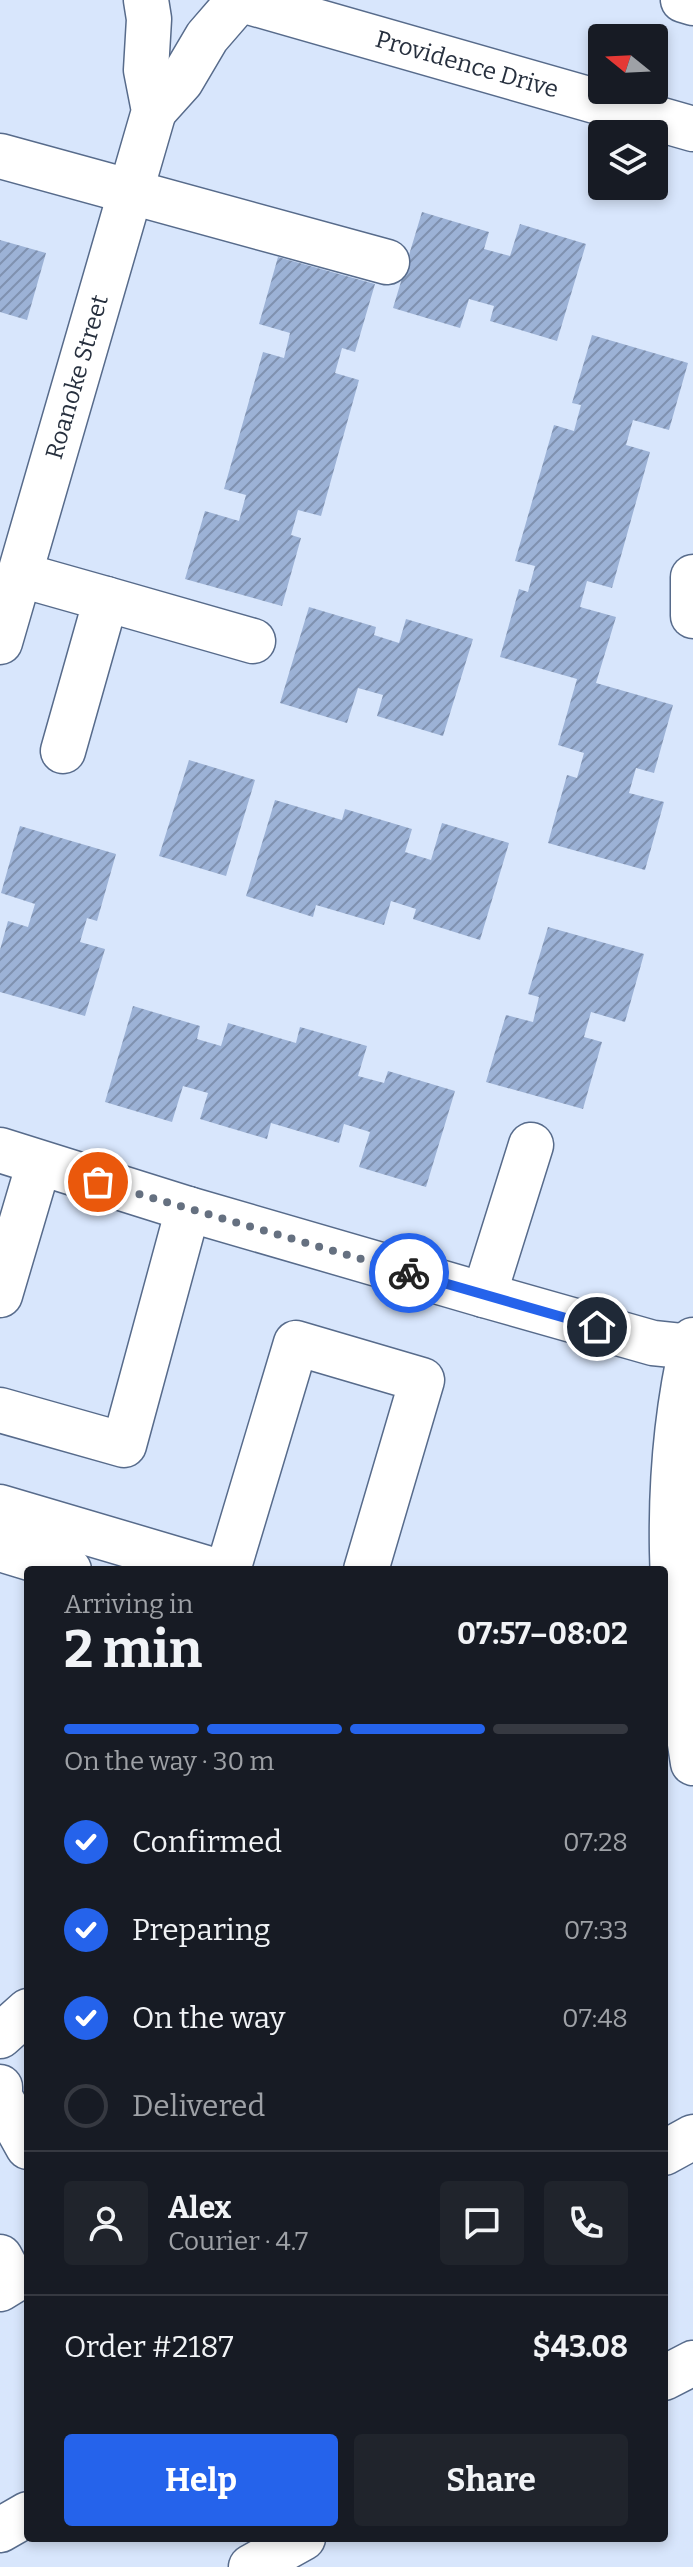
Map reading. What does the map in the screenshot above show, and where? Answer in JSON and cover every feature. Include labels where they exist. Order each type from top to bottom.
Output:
[{"type":"street","name":"Roanoke Street","points":[[0,642],[154,111],[146,70],[149,19],[146,0]]},
{"type":"street","name":"Roanoke Street","points":[[154,111],[181,81],[207,37],[240,0]]},
{"type":"street","name":"Providence Drive","points":[[240,0],[693,129]]},
{"type":"street","points":[[683,0],[693,3]]},
{"type":"street","points":[[0,156],[387,262]]},
{"type":"street","points":[[21,575],[253,641]]},
{"type":"street","points":[[693,577],[693,616]]},
{"type":"street","points":[[63,751],[106,599]]},
{"type":"street","points":[[484,1295],[531,1145]]},
{"type":"street","points":[[0,1295],[19,1157],[653,1343],[692,1345],[678,1430],[672,1510],[672,1587],[679,1677],[693,1763]]},
{"type":"street","points":[[0,1410],[124,1445],[188,1209]]},
{"type":"street","points":[[231,1566],[296,1343],[422,1380],[367,1566]]},
{"type":"street","points":[[0,1507],[199,1566]]},
{"type":"street","points":[[0,1549],[56,1566]]},
{"type":"street","points":[[0,2036],[24,2015]]},
{"type":"street","points":[[0,2087],[0,2097],[24,2140]]},
{"type":"street","points":[[668,2151],[693,2137]]},
{"type":"street","points":[[0,2257],[13,2281],[0,2289]]},
{"type":"street","points":[[668,2376],[693,2363]]},
{"type":"street","points":[[0,2530],[24,2516]]},
{"type":"street","points":[[251,2567],[296,2542]]},
{"type":"building","points":[[422,212],[489,232],[484,249],[510,256],[520,224],[586,244],[557,341],[490,321],[494,306],[469,299],[460,328],[393,308]]},
{"type":"building","points":[[0,240],[46,253],[27,320],[0,312]]},
{"type":"building","points":[[278,257],[375,284],[355,352],[342,348],[335,373],[359,380],[321,516],[298,510],[291,535],[301,538],[282,606],[185,579],[205,511],[239,521],[246,495],[224,489],[263,352],[284,358],[290,333],[259,324]]},
{"type":"building","points":[[592,335],[688,363],[669,430],[633,420],[626,445],[650,452],[612,588],[587,581],[580,607],[616,617],[596,683],[673,705],[654,773],[636,768],[629,793],[664,802],[645,870],[548,843],[567,775],[577,778],[584,753],[558,745],[577,679],[500,657],[519,589],[528,592],[535,566],[515,561],[554,425],[574,431],[581,405],[572,403]]},
{"type":"building","points":[[309,607],[376,627],[374,635],[399,643],[406,619],[473,639],[443,736],[377,716],[383,695],[358,688],[347,723],[280,703]]},
{"type":"building","points":[[189,760],[255,780],[226,876],[159,856]]},
{"type":"building","points":[[275,800],[342,820],[345,809],[412,829],[405,852],[431,860],[442,823],[509,843],[480,940],[413,919],[416,909],[391,901],[384,925],[316,905],[313,917],[246,896]]},
{"type":"building","points":[[20,826],[116,854],[97,921],[87,918],[80,942],[105,949],[85,1016],[0,992],[0,950],[8,921],[28,927],[35,904],[1,893]]},
{"type":"building","points":[[548,927],[644,954],[625,1022],[591,1012],[584,1037],[602,1042],[583,1109],[486,1082],[506,1015],[533,1022],[539,997],[528,994]]},
{"type":"building","points":[[133,1006],[200,1026],[197,1039],[221,1046],[228,1023],[296,1043],[300,1027],[367,1046],[358,1076],[384,1083],[388,1071],[455,1091],[426,1187],[359,1167],[370,1132],[344,1124],[339,1143],[271,1123],[267,1139],[200,1119],[208,1093],[183,1086],[172,1122],[105,1102]]},
{"type":"way so far","points":[[98,1182],[409,1273]]},
{"type":"route","points":[[409,1273],[597,1327]]}]
